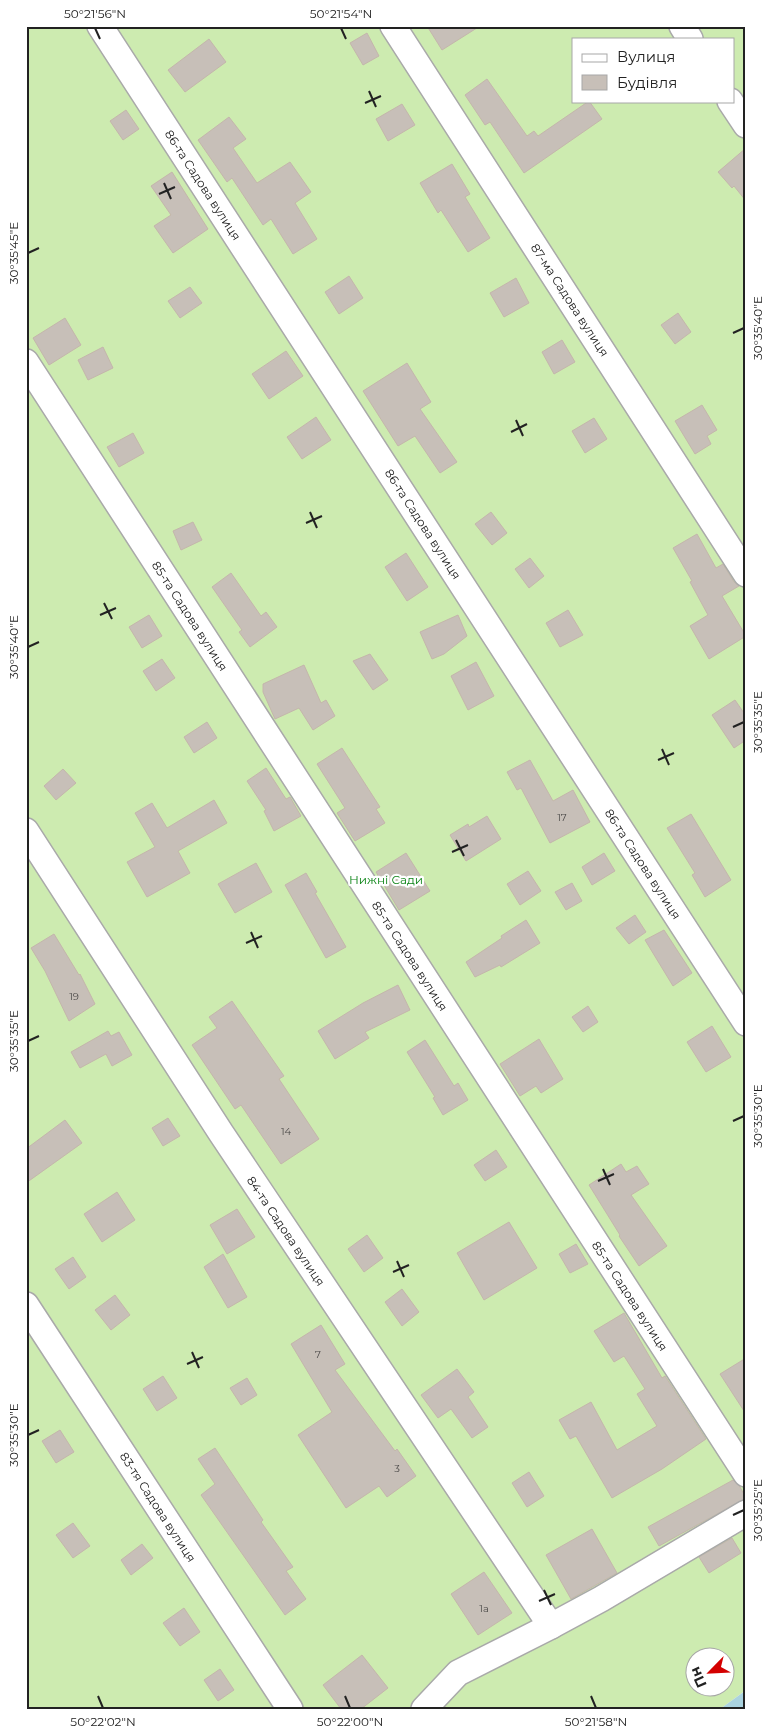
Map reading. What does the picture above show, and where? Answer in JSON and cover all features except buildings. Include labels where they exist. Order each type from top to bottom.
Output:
[{"type":"street","name":"86-та Садова вулиця","points":[[100,26],[746,1023]]},
{"type":"street","name":"87-ма Садова вулиця","points":[[393,26],[746,574]]},
{"type":"street","points":[[682,26],[689,38]]},
{"type":"street","points":[[731,102],[746,125]]},
{"type":"street","name":"85-та Садова вулиця","points":[[26,362],[746,1474]]},
{"type":"street","name":"84-та Садова вулиця","points":[[26,831],[221,1133],[551,1626]]},
{"type":"street","name":"83-тя Садова вулиця","points":[[26,1305],[290,1709]]},
{"type":"street","points":[[424,1709],[458,1673],[601,1599],[746,1513]]},
{"type":"green space","name":"Нижні Сади","points":[[26,26],[746,26],[746,1690],[720,1709],[26,1709]]},
{"type":"water","points":[[745,1691],[746,1709],[720,1709]]}]
